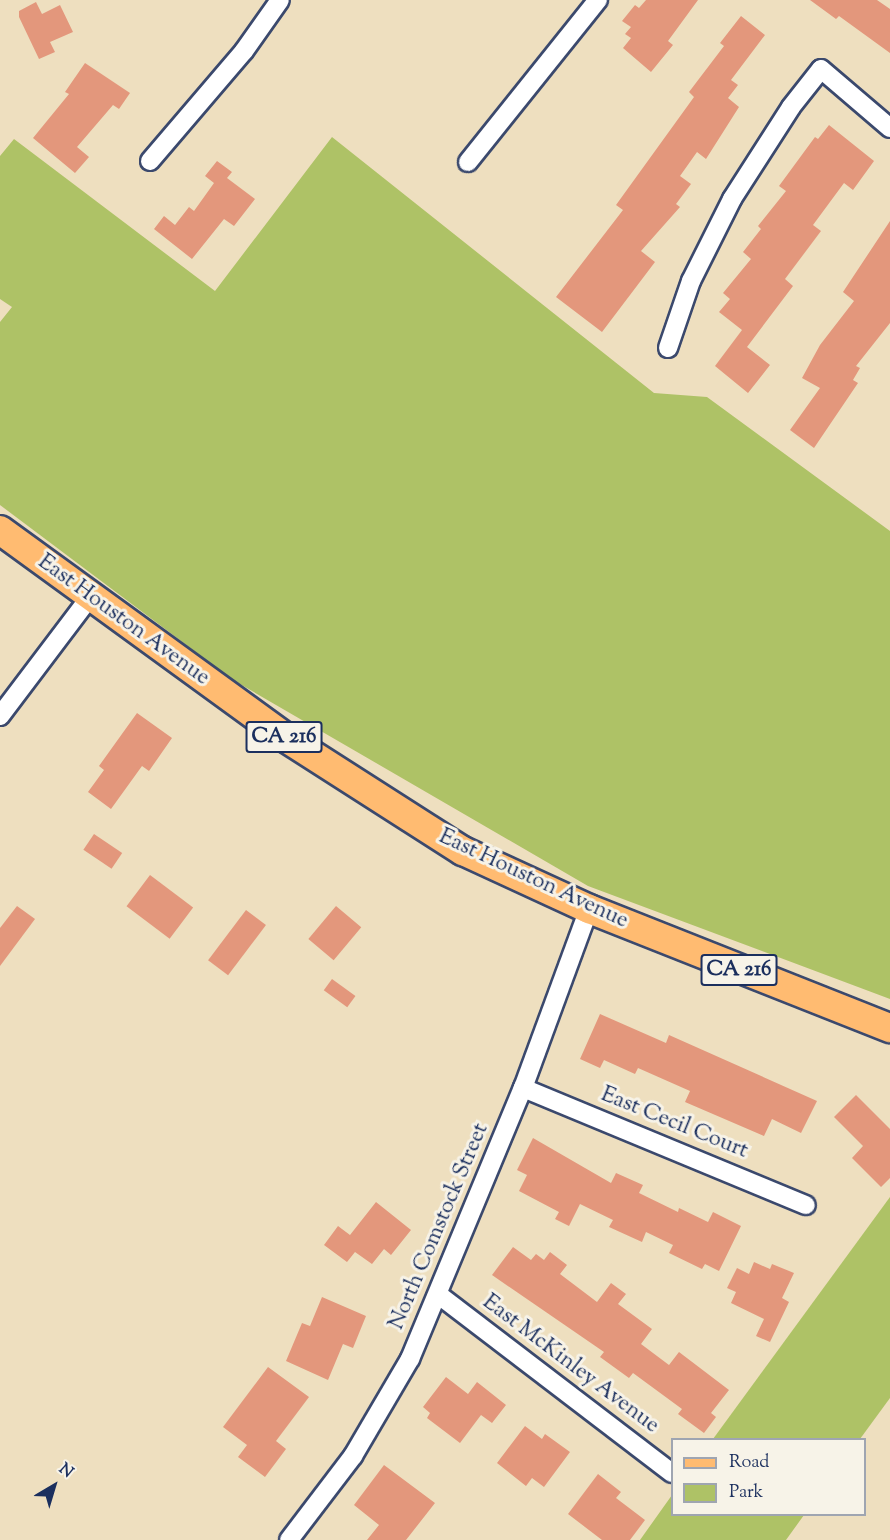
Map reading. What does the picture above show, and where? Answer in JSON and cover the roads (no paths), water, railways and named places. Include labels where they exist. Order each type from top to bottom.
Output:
[{"type":"main road","name":"East Houston Avenue","points":[[0,530],[232,700],[399,813],[482,861],[590,909],[890,1028]]},
{"type":"street","points":[[150,161],[244,51],[280,0]]},
{"type":"street","points":[[468,162],[598,0]]},
{"type":"street","points":[[668,348],[691,281],[732,199],[791,107],[821,69],[890,128]]},
{"type":"street","points":[[0,716],[90,597]]},
{"type":"street","name":"North Comstock Street","points":[[296,1537],[379,1415],[439,1295],[523,1088],[590,909]]},
{"type":"street","name":"East Cecil Court","points":[[523,1088],[806,1205]]},
{"type":"street","name":"East McKinley Avenue","points":[[439,1295],[671,1472]]}]
